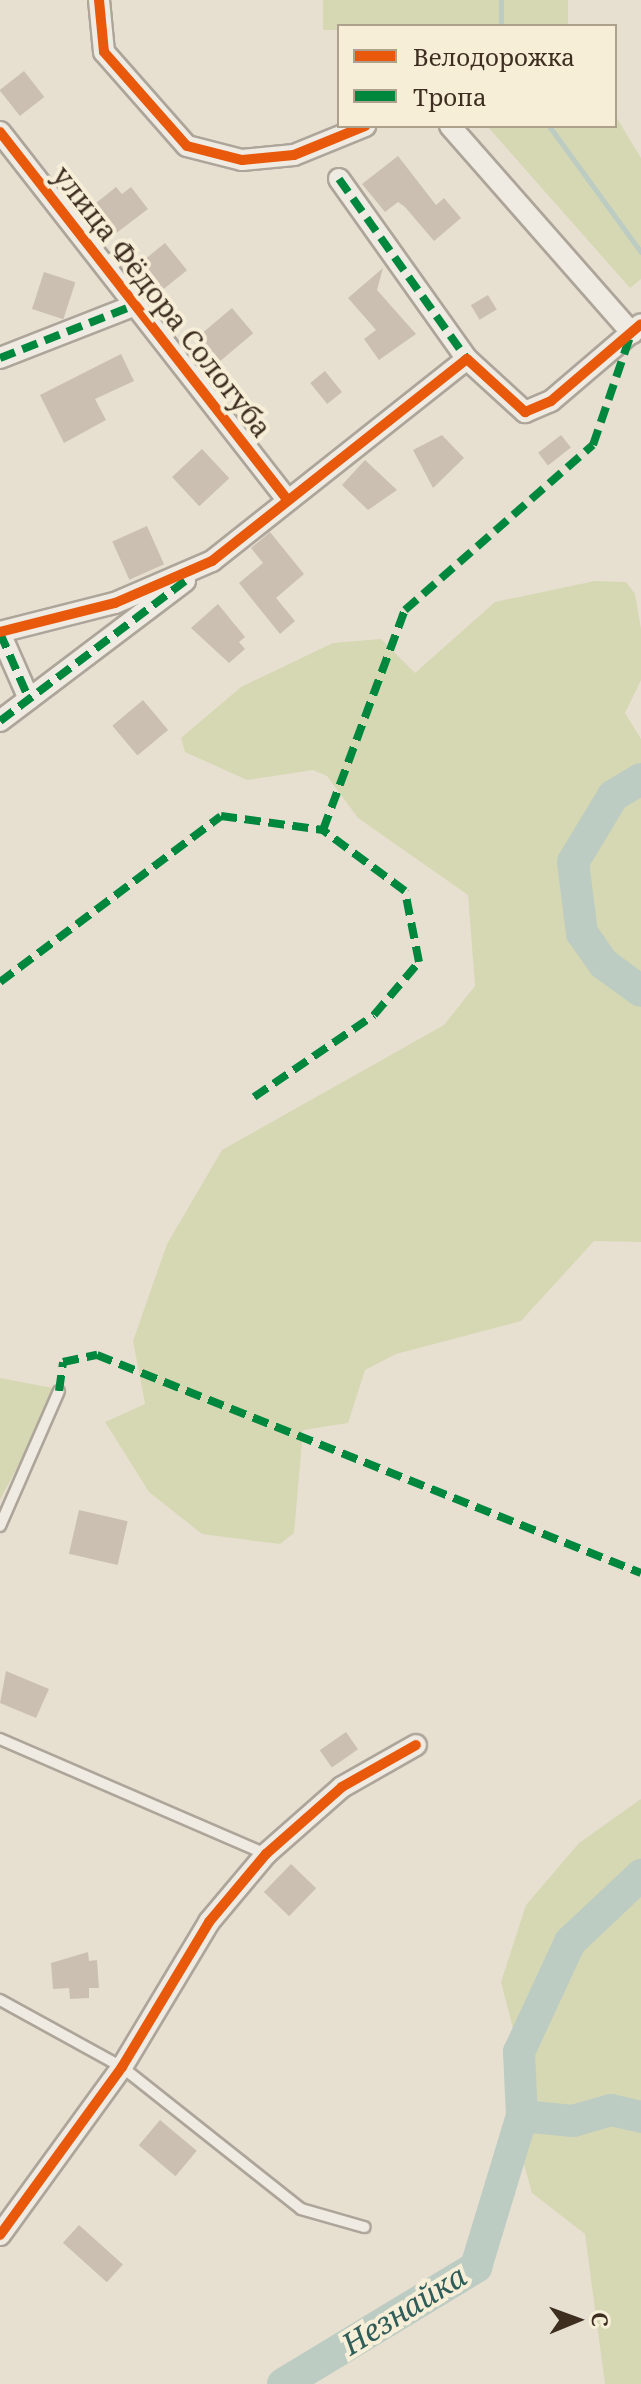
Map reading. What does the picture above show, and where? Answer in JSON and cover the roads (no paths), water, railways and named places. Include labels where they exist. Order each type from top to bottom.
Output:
[{"type":"street","points":[[99,0],[104,52],[187,146],[242,160],[294,155],[360,128]]},
{"type":"street","points":[[339,179],[467,359],[525,412],[551,401],[636,328],[452,128]]},
{"type":"street","name":"улица Фёдора Сологуба","points":[[0,132],[133,306],[288,500]]},
{"type":"street","points":[[0,358],[133,306]]},
{"type":"street","points":[[0,721],[212,561],[467,359]]},
{"type":"street","points":[[29,699],[0,632],[115,603],[212,561]]},
{"type":"street","points":[[0,2235],[122,2067],[209,1922],[266,1854],[342,1787],[416,1745]]},
{"type":"lane","points":[[0,1526],[59,1391]]},
{"type":"lane","points":[[0,1739],[266,1854]]},
{"type":"lane","points":[[0,2000],[122,2067],[301,2209],[364,2227]]},
{"type":"waterway","points":[[501,0],[501,24]]},
{"type":"waterway","points":[[550,128],[641,252]]},
{"type":"waterway","name":"Незнайка","points":[[641,779],[613,796],[573,862],[582,933],[604,964],[641,991]]},
{"type":"waterway","name":"Незнайка","points":[[283,2384],[476,2267],[522,2116],[519,2052],[570,1942],[641,1875]]},
{"type":"waterway","points":[[522,2116],[573,2121],[611,2110],[641,2117]]}]
